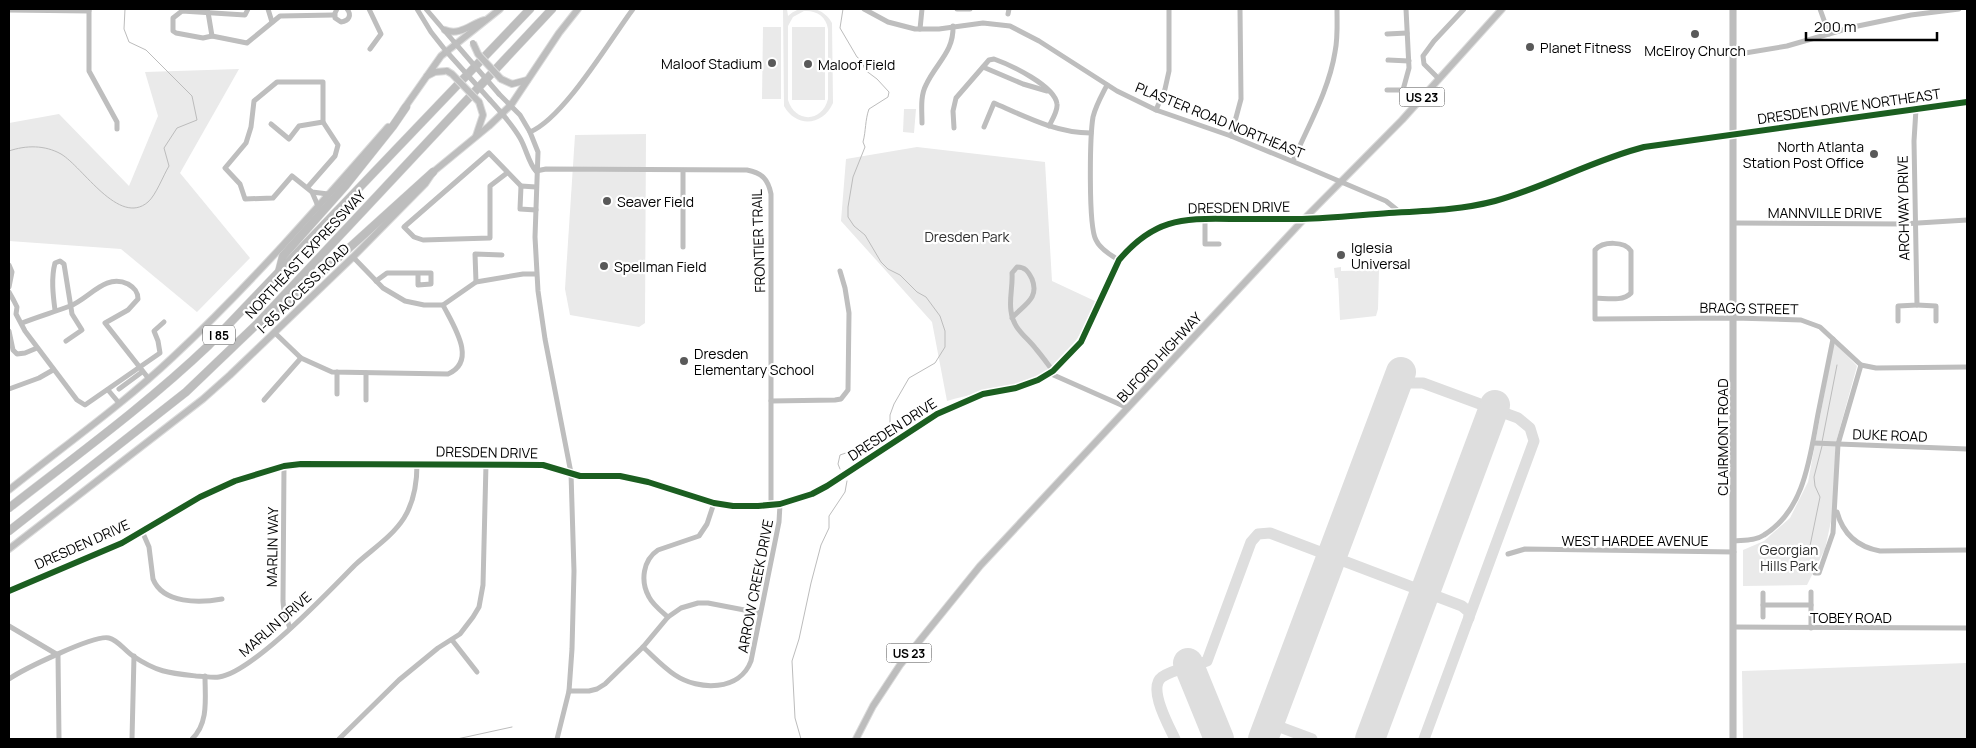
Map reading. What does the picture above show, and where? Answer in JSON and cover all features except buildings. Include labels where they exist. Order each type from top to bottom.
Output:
[{"type":"highway","name":"NORTHEAST EXPRESSWAY","points":[[9,508],[124,420],[214,340],[530,9]]},
{"type":"highway","name":"NORTHEAST EXPRESSWAY","points":[[9,531],[130,438],[186,392],[256,324],[552,9]]},
{"type":"highway","points":[[278,273],[283,256],[346,185],[406,107]]},
{"type":"highway","points":[[256,324],[274,316],[433,172]]},
{"type":"main road","points":[[9,490],[149,379],[195,336],[256,274],[406,107],[435,62],[455,43],[500,9]]},
{"type":"main road","name":"I-85 ACCESS ROAD","points":[[9,550],[203,399],[275,333],[354,257],[425,184],[433,172],[511,105],[559,33],[578,9]]},
{"type":"main road","name":"BUFORD HIGHWAY","points":[[856,739],[873,706],[900,665],[980,566],[1304,219],[1416,104],[1502,9]]},
{"type":"main road","name":"CLAIRMONT ROAD","points":[[1733,9],[1733,739]]},
{"type":"main road","points":[[445,30],[460,31],[488,18]]},
{"type":"main road","points":[[479,26],[473,43],[478,54],[501,79],[512,84],[519,84],[528,79]]},
{"type":"main road","points":[[425,77],[435,72],[447,71],[479,102],[483,115],[476,137]]},
{"type":"street","points":[[248,9],[245,15],[182,10],[172,18],[173,31],[202,38],[212,36],[247,43],[280,16],[334,16]]},
{"type":"street","points":[[268,9],[272,22]]},
{"type":"street","points":[[334,16],[337,9]]},
{"type":"street","points":[[334,16],[339,22],[346,21],[350,15],[348,9]]},
{"type":"street","points":[[369,9],[381,34],[370,49]]},
{"type":"street","points":[[417,9],[431,32],[446,51],[519,136],[530,157],[532,167],[536,171]]},
{"type":"street","points":[[426,9],[499,94],[511,105],[530,132],[538,155],[536,171],[536,274],[544,339],[571,473],[574,571],[572,649],[569,691],[557,739]]},
{"type":"street","points":[[530,132],[538,129],[551,119],[568,100],[633,9]]},
{"type":"street","name":"PLASTER ROAD NORTHEAST","points":[[864,9],[888,22],[904,27],[920,29],[993,23],[1015,28],[1108,85],[1156,110],[1231,136],[1386,200],[1400,213]]},
{"type":"street","points":[[920,29],[922,9]]},
{"type":"street","points":[[958,9],[970,9]]},
{"type":"street","points":[[1156,110],[1165,89],[1169,71],[1169,9]]},
{"type":"street","points":[[1231,136],[1241,99],[1240,9]]},
{"type":"street","points":[[1293,162],[1327,82],[1336,40],[1337,9]]},
{"type":"street","points":[[1406,9],[1409,61],[1408,76],[1403,90],[1404,94],[1416,104]]},
{"type":"street","points":[[1439,79],[1424,64],[1423,56],[1434,41],[1464,9]]},
{"type":"street","points":[[1820,9],[1829,34]]},
{"type":"street","points":[[1733,55],[1772,50],[1911,12],[1959,9]]},
{"type":"street","points":[[9,10],[89,10],[89,71],[117,122],[117,129]]},
{"type":"street","points":[[208,12],[212,36]]},
{"type":"street","points":[[922,123],[923,92],[953,43],[954,26]]},
{"type":"street","points":[[1387,34],[1407,34]]},
{"type":"street","points":[[954,128],[953,111],[956,98],[989,60],[1000,61],[1036,80],[1050,92],[1058,107],[1049,126]]},
{"type":"street","points":[[1388,60],[1409,61]]},
{"type":"street","points":[[983,67],[1023,84],[1050,92]]},
{"type":"street","points":[[307,188],[334,156],[338,145],[323,122],[323,82],[277,82],[254,101],[251,127],[246,143],[225,168],[240,184],[245,199],[273,198],[292,176],[307,188],[312,192],[318,206]]},
{"type":"street","points":[[1108,85],[1097,106],[1092,133],[1091,222],[1099,245],[1119,260]]},
{"type":"street","points":[[1387,90],[1403,90]]},
{"type":"street","name":"DRESDEN DRIVE NORTHEAST","points":[[1734,134],[1967,102]]},
{"type":"street","points":[[984,127],[994,103],[1049,126],[1077,133],[1092,133]]},
{"type":"street","name":"ARCHWAY DRIVE","points":[[1916,109],[1914,141],[1917,306]]},
{"type":"street","points":[[271,124],[289,138],[299,126],[323,122]]},
{"type":"street","name":"DRESDEN DRIVE","points":[[9,591],[122,543],[220,487],[284,466],[302,464],[543,465],[580,476],[630,478],[714,502],[746,506],[780,504],[812,494],[827,486],[937,414],[953,406],[983,394],[1016,388],[1051,372],[1081,342],[1119,260],[1128,248],[1149,232],[1177,222],[1205,218],[1304,219],[1443,209],[1493,201],[1532,190],[1628,151],[1734,134]]},
{"type":"street","points":[[507,173],[490,186],[490,238],[423,240],[414,237],[404,227],[489,153],[520,186],[536,187]]},
{"type":"street","name":"FRONTIER TRAIL","points":[[536,171],[546,169],[747,170],[760,174],[769,184],[771,194],[771,506]]},
{"type":"street","points":[[683,170],[683,247]]},
{"type":"street","points":[[520,186],[520,210],[536,210]]},
{"type":"street","points":[[312,192],[328,194]]},
{"type":"street","points":[[1205,218],[1205,244],[1219,244]]},
{"type":"street","name":"MANNVILLE DRIVE","points":[[1734,223],[1915,223],[1967,220]]},
{"type":"street","name":"BRAGG STREET","points":[[1595,298],[1622,298],[1627,297],[1631,293],[1631,251],[1629,247],[1623,244],[1603,244],[1595,250],[1595,298],[1595,319],[1734,318],[1806,321],[1820,327],[1861,366]]},
{"type":"street","points":[[476,282],[475,254],[502,255]]},
{"type":"street","points":[[354,257],[383,288],[405,301],[424,305],[443,305],[476,282],[523,274],[536,274]]},
{"type":"street","points":[[55,310],[53,270],[55,263],[60,261],[64,264],[72,314],[82,330],[66,341]]},
{"type":"street","points":[[9,265],[12,272],[9,287]]},
{"type":"street","points":[[1012,318],[1029,304],[1033,296],[1034,289],[1030,275],[1021,267],[1017,267],[1012,273],[1013,286],[1010,303],[1012,318],[1017,330],[1036,348],[1051,372],[1128,408]]},
{"type":"street","points":[[771,401],[835,400],[841,399],[848,390],[849,313],[840,271]]},
{"type":"street","points":[[376,281],[387,274],[418,273]]},
{"type":"street","points":[[22,323],[70,306],[107,282],[126,283],[135,288],[138,294],[136,303],[105,323],[140,370],[149,379]]},
{"type":"street","points":[[9,292],[17,307],[16,314],[25,331],[77,400],[85,405],[108,390],[118,387],[160,353],[154,331],[164,322]]},
{"type":"street","points":[[275,333],[301,358],[324,370],[366,373],[448,374],[455,371],[461,364],[463,356],[462,344],[443,305]]},
{"type":"street","points":[[1898,321],[1898,306],[1936,306],[1936,321]]},
{"type":"street","points":[[9,331],[13,350],[17,354],[26,353],[37,348]]},
{"type":"street","points":[[1734,541],[1761,537],[1777,525],[1786,515],[1802,486],[1813,443],[1833,339]]},
{"type":"street","points":[[264,400],[301,358]]},
{"type":"street","points":[[1815,572],[1819,572],[1825,559],[1833,533],[1838,444],[1861,366],[1876,368],[1967,367]]},
{"type":"street","points":[[9,389],[39,378],[53,370]]},
{"type":"street","points":[[337,372],[337,394]]},
{"type":"street","points":[[366,373],[366,400]]},
{"type":"street","points":[[118,387],[126,398]]},
{"type":"street","points":[[108,390],[119,403]]},
{"type":"street","name":"DUKE ROAD","points":[[1813,443],[1967,449]]},
{"type":"street","name":"MARLIN DRIVE","points":[[58,654],[94,638],[108,637],[154,669],[167,673],[219,677],[243,668],[290,628],[403,520],[414,496],[417,464]]},
{"type":"street","points":[[339,739],[399,680],[438,648],[452,640],[467,626],[479,607],[482,596],[486,464]]},
{"type":"street","name":"MARLIN WAY","points":[[284,466],[283,601],[284,612],[290,628]]},
{"type":"street","points":[[668,617],[647,595],[645,564],[652,554],[658,550],[699,536],[707,524],[714,502]]},
{"type":"street","name":"ARROW CREEK DRIVE","points":[[643,647],[675,675],[706,685],[725,684],[744,674],[749,668],[779,522],[780,504]]},
{"type":"street","points":[[1835,508],[1845,532],[1856,542],[1870,549],[1880,551],[1967,550]]},
{"type":"street","points":[[142,530],[149,547],[153,580],[166,595],[177,599],[222,599]]},
{"type":"street","name":"WEST HARDEE AVENUE","points":[[1508,554],[1519,550],[1734,552]]},
{"type":"street","points":[[1811,592],[1811,628]]},
{"type":"street","points":[[1763,593],[1763,617]]},
{"type":"street","points":[[569,691],[597,689],[615,676],[668,617],[681,608],[698,603],[708,603],[760,613]]},
{"type":"street","points":[[1763,605],[1811,605]]},
{"type":"street","points":[[9,626],[58,654]]},
{"type":"street","name":"TOBEY ROAD","points":[[1734,627],[1967,628]]},
{"type":"street","points":[[452,640],[477,672]]},
{"type":"street","points":[[9,679],[17,673],[58,654]]},
{"type":"street","points":[[58,654],[59,739]]},
{"type":"street","points":[[132,739],[134,656]]},
{"type":"street","points":[[192,739],[197,734],[205,713],[205,676]]},
{"type":"green space","points":[[812,8],[823,13],[832,23],[833,103],[829,111],[823,116],[809,121],[795,118],[784,106],[783,9],[787,9],[788,16],[799,9]],"holes":[[[808,11],[823,17],[828,29],[828,99],[820,113],[808,117],[796,113],[791,108],[788,100],[788,26],[793,17]]]},
{"type":"green space","name":"Maloof Stadium","points":[[763,27],[781,27],[781,99],[762,99]]},
{"type":"green space","name":"Maloof Field","points":[[792,27],[825,27],[825,100],[792,100]]},
{"type":"green space","points":[[239,69],[180,173],[250,258],[197,312],[121,249],[9,241],[9,123],[59,114],[129,186],[158,116],[145,72]]},
{"type":"green space","points":[[904,109],[916,109],[914,133],[903,132]]},
{"type":"green space","points":[[646,134],[645,323],[639,327],[570,315],[565,289],[575,135]]},
{"type":"green space","name":"Dresden Park","points":[[917,147],[1045,162],[1052,281],[1097,302],[1083,329],[1066,354],[1043,373],[1030,380],[947,401],[932,322],[841,221],[846,159]]},
{"type":"green space","points":[[1341,267],[1341,271],[1379,270],[1378,309],[1376,316],[1340,320],[1338,278],[1335,278],[1334,268]]},
{"type":"green space","name":"Georgian Hills Park","points":[[1834,342],[1857,366],[1836,442],[1833,512],[1825,549],[1807,585],[1743,586],[1743,550],[1764,541],[1790,518],[1808,482]]},
{"type":"green space","points":[[1967,663],[1967,739],[1743,739],[1742,671]]},
{"type":"waterway","points":[[9,151],[35,147],[55,151],[70,161],[102,192],[125,207],[137,208],[151,199],[169,166],[164,148],[177,128],[197,120],[192,96],[146,50],[129,42],[124,29],[125,9]]},
{"type":"waterway","points":[[840,469],[838,464],[840,455],[859,450],[876,438],[890,423],[890,415],[894,404],[909,378],[935,363],[945,347],[945,331],[940,316],[926,297],[917,292],[900,275],[888,269],[881,262],[865,235],[854,226],[848,217],[853,177],[865,147],[863,142],[869,109],[888,97],[889,92],[865,70],[862,61],[857,57],[840,28],[843,9]]},
{"type":"waterway","points":[[1822,442],[1837,365]]},
{"type":"waterway","points":[[1810,546],[1820,497],[1815,486],[1814,477],[1822,446]]},
{"type":"waterway","points":[[801,739],[795,718],[792,661],[821,545],[829,528],[829,516],[845,492],[847,481]]},
{"type":"waterway","points":[[457,739],[512,727]]},
{"type":"taxiway","points":[[1407,383],[1423,383],[1518,418],[1530,428],[1534,441],[1424,739]]},
{"type":"taxiway","points":[[1175,739],[1164,717],[1158,698],[1158,682],[1162,677],[1173,672],[1207,661],[1251,542],[1258,534],[1270,533],[1462,606],[1469,612],[1469,618]]},
{"type":"taxiway","points":[[1269,723],[1312,739]]},
{"type":"runway","points":[[1263,739],[1401,372]]},
{"type":"runway","points":[[1370,739],[1495,405]]},
{"type":"runway","points":[[1188,663],[1219,739]]},
{"type":"cycle path","points":[[9,591],[122,543],[200,497],[235,481],[284,466],[301,464],[543,465],[580,476],[620,476],[648,482],[714,503],[733,506],[780,504],[812,494],[827,486],[937,414],[983,394],[1016,388],[1038,380],[1053,371],[1081,342],[1119,260],[1144,237],[1168,224],[1196,219],[1313,219],[1456,208],[1495,201],[1514,195],[1606,159],[1644,147],[1967,102]]},
{"type":"place","name":"McElroy Church","points":[[1695,34]]},
{"type":"place","name":"Planet Fitness","points":[[1530,47]]},
{"type":"place","name":"Maloof Stadium","points":[[772,63]]},
{"type":"place","name":"Maloof Field","points":[[808,64]]},
{"type":"place","name":"North Atlanta Station Post Office","points":[[1874,154]]},
{"type":"place","name":"Seaver Field","points":[[607,201]]},
{"type":"place","name":"Iglesia Universal","points":[[1341,255]]},
{"type":"place","name":"Spellman Field","points":[[604,266]]},
{"type":"place","name":"Dresden Elementary School","points":[[684,361]]}]
